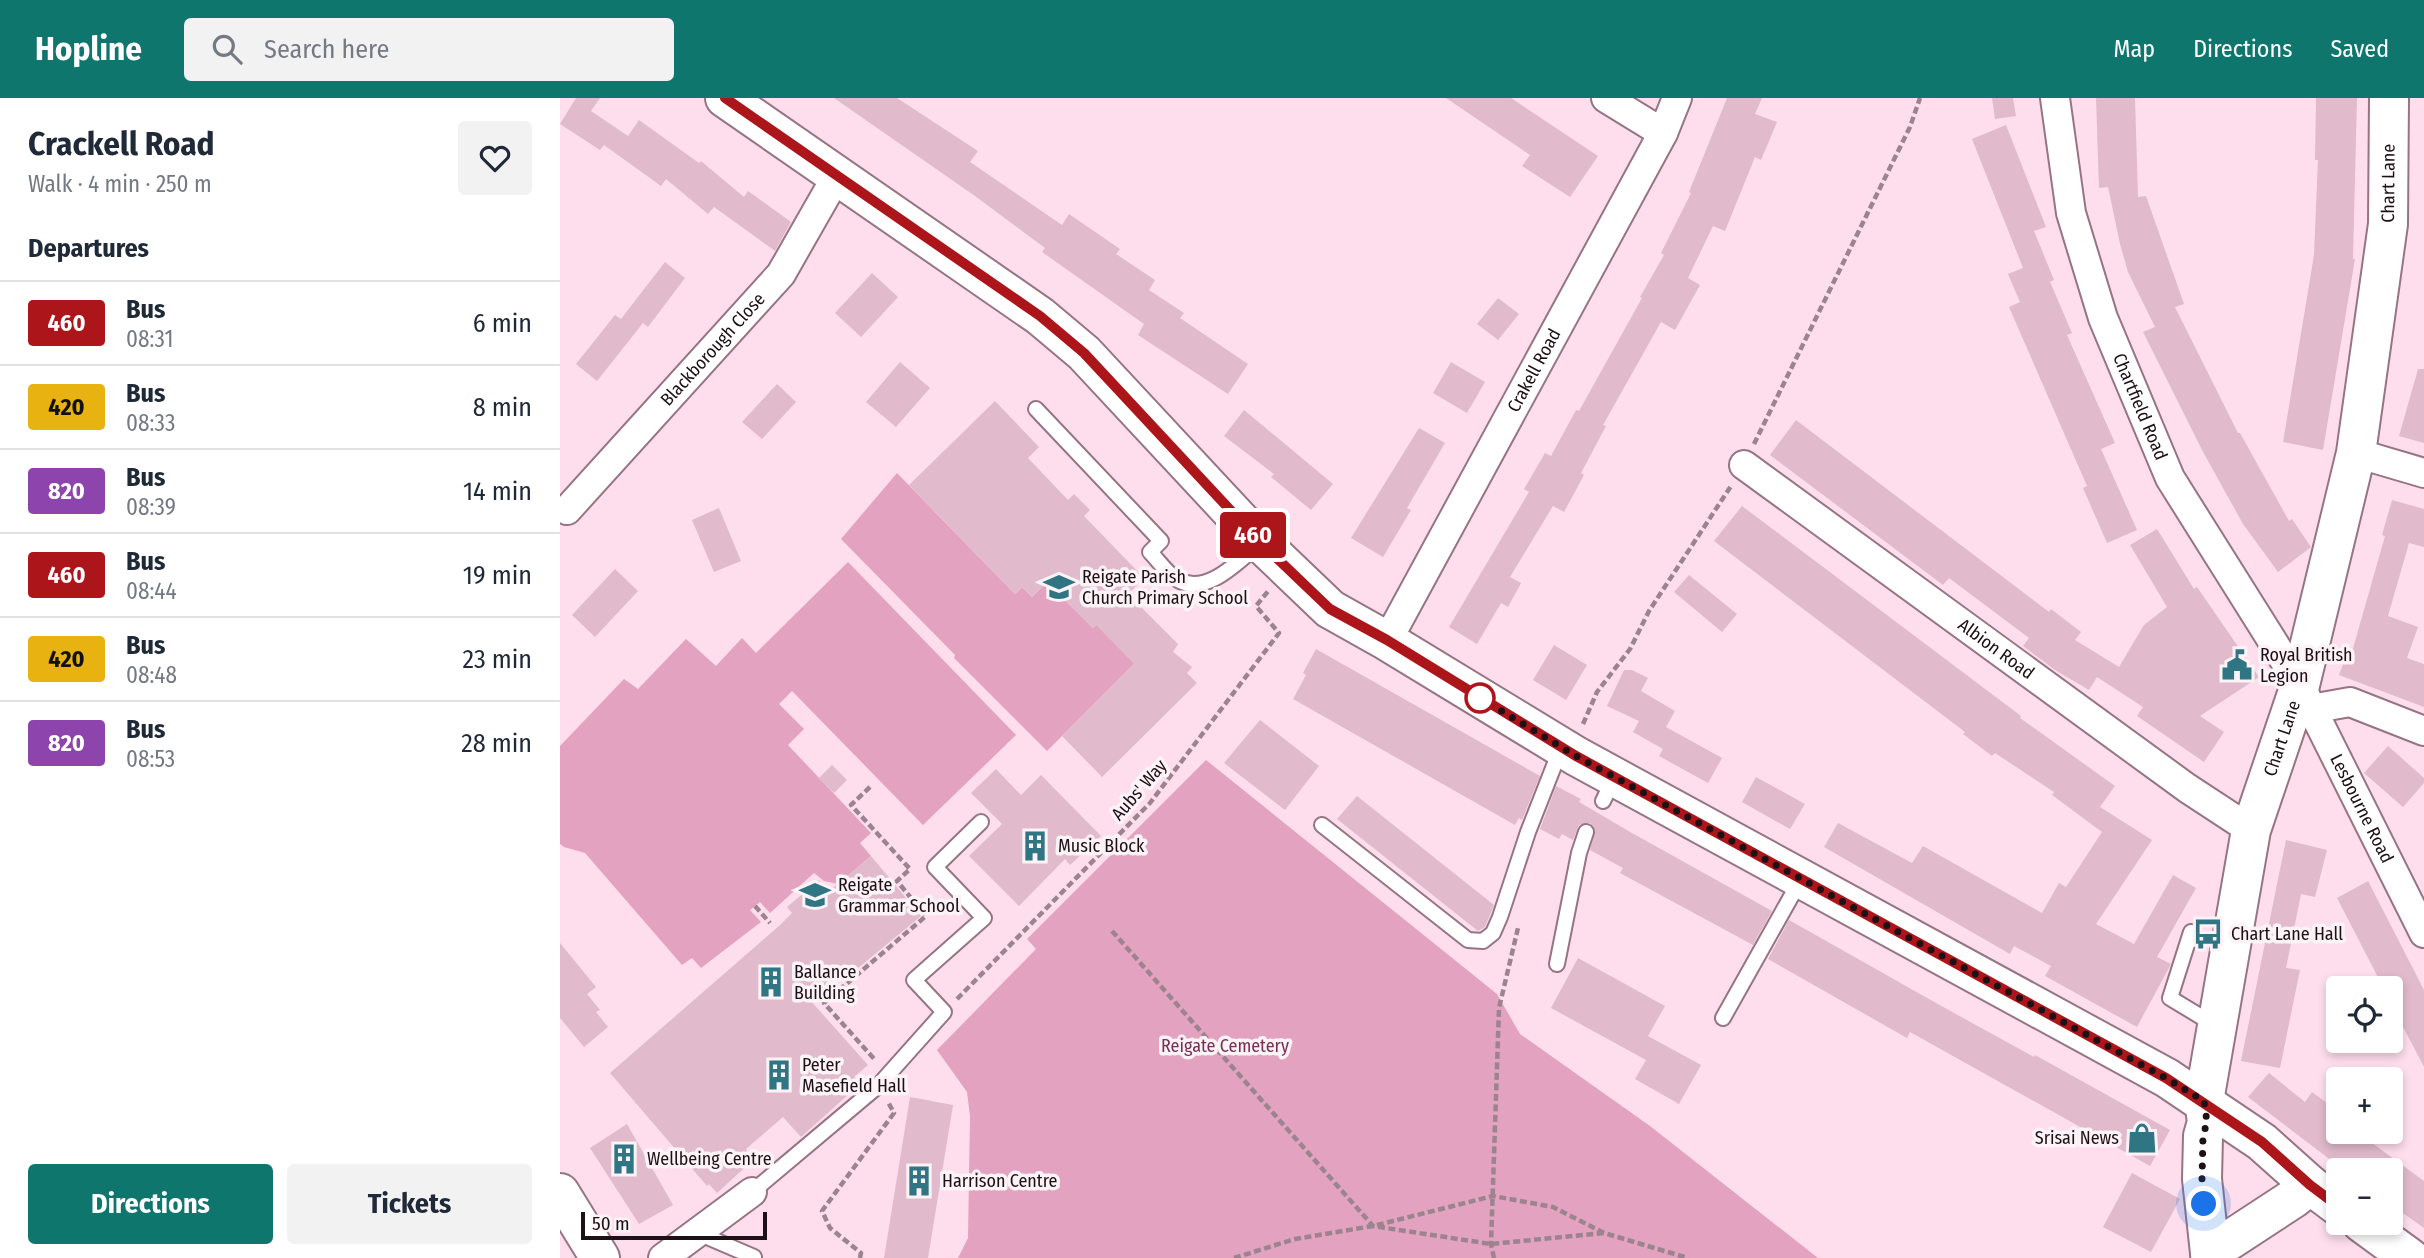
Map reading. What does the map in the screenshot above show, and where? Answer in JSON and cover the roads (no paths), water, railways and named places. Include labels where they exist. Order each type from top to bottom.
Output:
[{"type":"main road","points":[[725,98],[1040,316],[1084,353],[1273,556],[1330,609],[1387,640],[1569,752],[1608,789],[1801,879],[2166,1078],[2262,1142],[2324,1195]]},
{"type":"main road","name":"Chart Lane","points":[[2324,1195],[2294,1198],[2211,1256],[2202,1179],[2203,1136],[2207,1122],[2204,1101],[2251,830],[2306,697],[2356,453],[2388,225],[2389,98]]},
{"type":"main road","points":[[560,1193],[600,1258]]},
{"type":"main road","points":[[2378,1235],[2410,1258]]},
{"type":"street","points":[[1606,98],[1663,133]]},
{"type":"street","name":"Crakell Road","points":[[1387,640],[1663,133],[1677,98]]},
{"type":"street","name":"Chartfield Road","points":[[2055,98],[2071,213],[2108,331],[2170,478],[2306,697]]},
{"type":"street","name":"Blackborough Close","points":[[564,515],[780,274],[838,174]]},
{"type":"street","points":[[2356,453],[2424,472]]},
{"type":"street","name":"Albion Road","points":[[1744,465],[2187,788],[2251,830]]},
{"type":"street","points":[[2306,697],[2350,702],[2424,731]]},
{"type":"street","name":"Lesbourne Road","points":[[2306,697],[2424,933]]},
{"type":"street","points":[[663,1258],[752,1192]]},
{"type":"lane","points":[[1036,409],[1161,541],[1150,552],[1178,580],[1202,584],[1228,570],[1273,556]]},
{"type":"lane","points":[[1322,825],[1468,940],[1483,941],[1493,933],[1528,832],[1569,752]]},
{"type":"lane","points":[[752,1192],[883,1081],[944,1012],[914,980],[984,918],[935,867],[981,822]]},
{"type":"lane","points":[[1557,964],[1579,853],[1586,832]]},
{"type":"lane","points":[[1723,1018],[1801,879]]},
{"type":"lane","points":[[2191,932],[2170,998],[2217,1026]]},
{"type":"lane","points":[[698,1233],[754,1257]]},
{"type":"place","name":"Reigate Parish Church Primary School","points":[[1059,587]]},
{"type":"place","name":"Royal British Legion","points":[[2237,665]]},
{"type":"place","name":"Music Block","points":[[1035,846]]},
{"type":"place","name":"Reigate Grammar School","points":[[815,895]]},
{"type":"place","name":"Chart Lane Hall","points":[[2208,934]]},
{"type":"place","name":"Ballance Building","points":[[771,982]]},
{"type":"place","name":"Peter Masefield Hall","points":[[779,1075]]},
{"type":"place","name":"Srisai News","points":[[2142,1138]]},
{"type":"place","name":"Wellbeing Centre","points":[[624,1159]]},
{"type":"place","name":"Harrison Centre","points":[[919,1181]]},
{"type":"park label","name":"Reigate Cemetery","points":[[1225,1046]]}]
